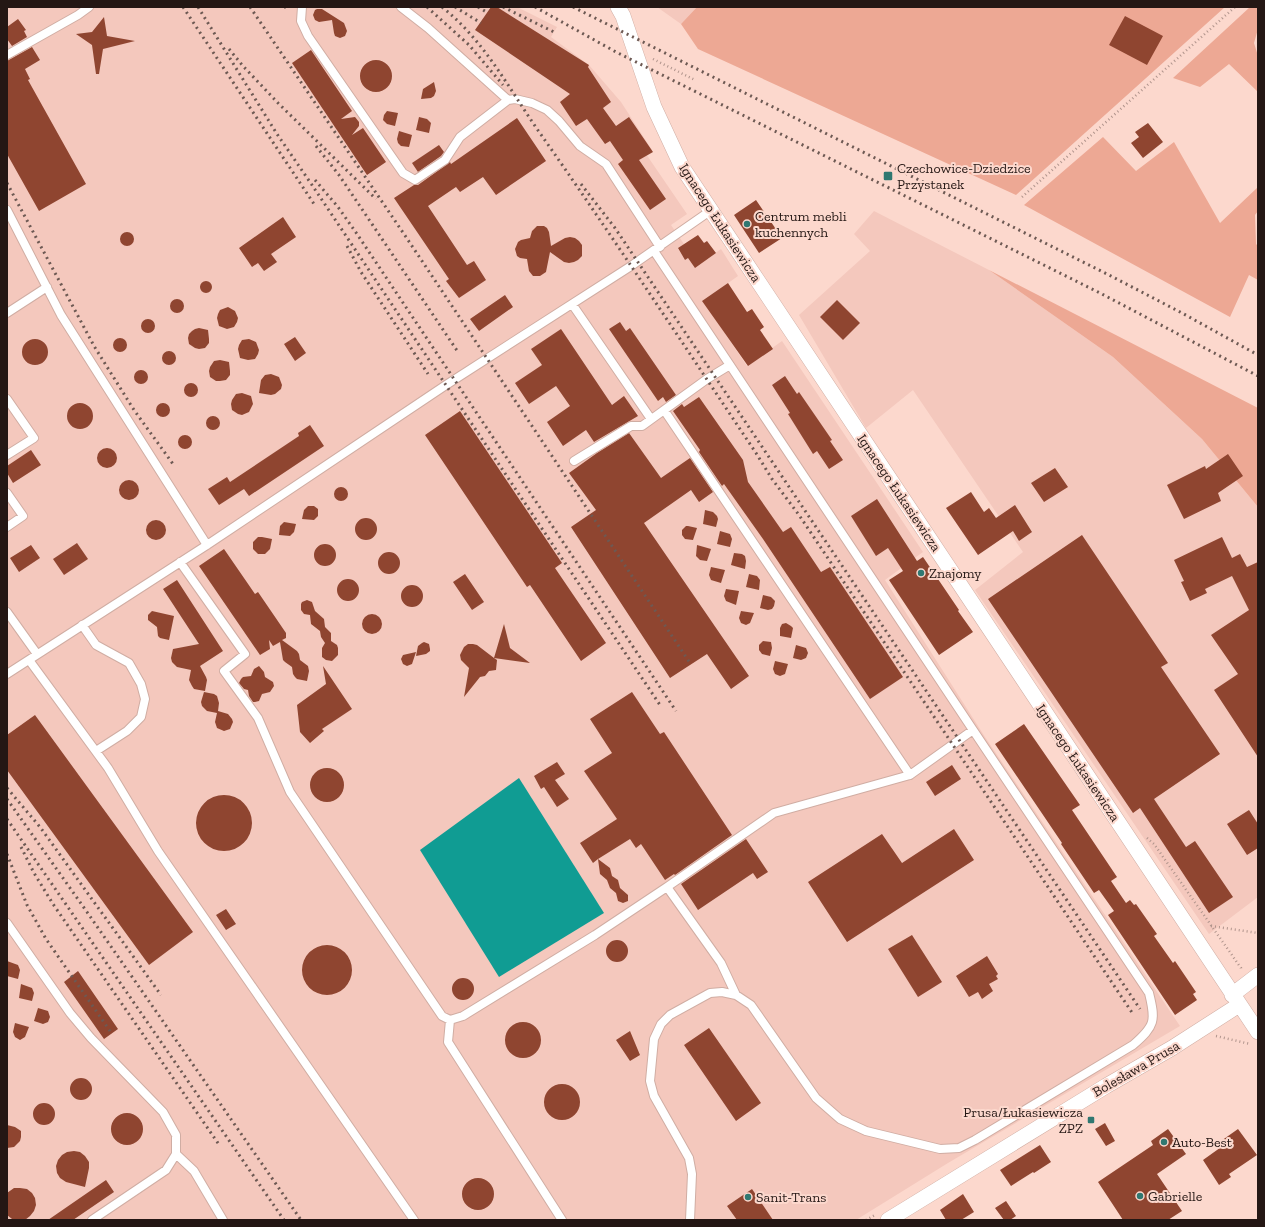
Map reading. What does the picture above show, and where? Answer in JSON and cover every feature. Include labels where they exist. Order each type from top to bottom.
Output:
[{"type":"street","name":"Ignacego Łukasiewicza","points":[[618,7],[623,16],[640,63],[654,107],[682,167],[1236,1000],[1256,1039]]},
{"type":"street","name":"Bolesława Prusa","points":[[888,1220],[1202,1029],[1236,1000],[1258,975]]},
{"type":"lane","points":[[7,55],[78,15],[89,7]]},
{"type":"lane","points":[[302,7],[301,21],[308,36],[403,173],[415,180],[445,160],[460,137],[508,100],[515,99],[532,103],[547,110],[559,121],[580,146],[606,164],[657,249],[730,365],[972,730],[1149,993],[1154,1010],[1153,1022],[1144,1036],[1133,1045],[975,1140],[959,1148],[940,1149],[866,1131],[840,1119],[816,1098],[751,1005],[736,995],[722,992],[710,993],[670,1015],[661,1024],[654,1039],[650,1080],[654,1096],[689,1158],[692,1174],[690,1220]]},
{"type":"lane","points":[[401,7],[428,28],[508,100]]},
{"type":"lane","points":[[7,210],[61,315],[207,545]]},
{"type":"lane","points":[[7,674],[207,545],[439,390],[657,249],[710,211]]},
{"type":"lane","points":[[7,313],[46,287]]},
{"type":"lane","points":[[572,304],[651,419]]},
{"type":"lane","points":[[574,461],[631,426],[642,426],[707,379],[730,365]]},
{"type":"lane","points":[[7,398],[34,438],[7,455]]},
{"type":"lane","points":[[664,410],[910,775]]},
{"type":"lane","points":[[7,493],[23,516],[7,527]]},
{"type":"lane","points":[[180,562],[245,654],[224,672],[258,718],[290,792],[442,1016],[450,1020],[463,1016],[589,939],[667,887],[774,812],[910,775],[972,730]]},
{"type":"lane","points":[[7,612],[37,654]]},
{"type":"lane","points":[[82,625],[96,645],[129,663],[141,684],[145,699],[140,717],[136,722],[127,731],[96,751]]},
{"type":"lane","points":[[28,660],[108,768],[163,857],[414,1220]]},
{"type":"lane","points":[[667,887],[721,963],[736,995]]},
{"type":"lane","points":[[7,923],[70,1013],[91,1038],[163,1112],[176,1135],[176,1154],[166,1170],[92,1220]]},
{"type":"lane","points":[[450,1020],[448,1042],[562,1220]]},
{"type":"lane","points":[[176,1154],[194,1171],[223,1220]]},
{"type":"path","points":[[1022,197],[1235,7]]},
{"type":"path","points":[[634,49],[695,80]]},
{"type":"path","points":[[1211,926],[1258,933]]},
{"type":"path","points":[[1202,1029],[1206,1034],[1256,1039]]},
{"type":"shaded area","points":[[7,7],[517,7],[557,27],[551,37],[589,65],[621,102],[652,150],[646,154],[687,214],[671,225],[684,244],[678,249],[685,259],[688,258],[695,267],[721,249],[738,276],[703,301],[747,366],[782,341],[923,552],[885,580],[985,737],[1180,1026],[948,1163],[856,1220],[7,1220]]},
{"type":"shaded area","points":[[657,7],[697,7],[681,24]]},
{"type":"shaded area","points":[[697,7],[1225,7],[1016,195],[698,49],[681,24]]},
{"type":"shaded area","points":[[1250,7],[1258,7],[1258,29],[1254,43],[1258,56],[1258,92],[1229,64],[1200,87],[1173,78]]},
{"type":"shaded area","points":[[1103,137],[1136,171],[1174,142],[1220,223],[1258,187],[1258,211],[1255,215],[1256,244],[1258,246],[1258,280],[1249,275],[1230,317],[1024,205]]},
{"type":"shaded area","points":[[874,211],[989,270],[1113,357],[1202,439],[1258,507],[1258,897],[1209,934],[975,590],[1023,552],[913,390],[866,428],[799,315],[870,251],[854,234]]},
{"type":"shaded area","points":[[989,270],[1258,408],[1258,507],[1202,439],[1113,357]]},
{"type":"water","points":[[519,778],[604,913],[499,977],[420,850]]},
{"type":"building","points":[[491,7],[497,7],[589,65],[588,67],[611,102],[603,108],[616,126],[629,117],[653,152],[639,160],[666,199],[650,210],[618,164],[623,160],[610,141],[605,144],[587,119],[576,126],[560,102],[570,94],[475,30]]},
{"type":"building","points":[[317,9],[322,9],[344,23],[347,31],[345,36],[340,38],[335,36],[332,20],[319,22],[315,20],[313,15]]},
{"type":"building","points":[[1125,16],[1163,36],[1147,65],[1109,45]]},
{"type":"building","points":[[104,17],[107,36],[135,41],[103,49],[99,74],[96,74],[92,45],[76,34],[92,32]]},
{"type":"building","points":[[18,19],[26,30],[24,31],[27,37],[12,46],[7,39],[7,27]]},
{"type":"building","points":[[32,47],[40,60],[25,69],[30,79],[28,80],[86,184],[39,211],[7,154],[7,61]]},
{"type":"building","points":[[311,50],[352,111],[341,119],[355,117],[359,122],[359,126],[352,135],[363,128],[386,162],[367,175],[292,63]]},
{"type":"building","points":[[373,60],[379,60],[389,67],[392,76],[391,82],[385,89],[379,92],[373,92],[363,85],[360,79],[360,73],[367,63]]},
{"type":"building","points":[[434,82],[436,91],[434,96],[431,98],[421,99],[423,89]]},
{"type":"building","points":[[387,111],[398,113],[395,126],[387,124],[383,120]]},
{"type":"building","points":[[419,117],[427,119],[431,123],[429,133],[416,130]]},
{"type":"building","points":[[517,118],[546,161],[496,195],[483,177],[460,192],[456,187],[428,206],[467,265],[474,261],[486,280],[459,298],[446,281],[449,279],[394,198],[414,185],[418,185],[450,162],[451,164]]},
{"type":"building","points":[[1148,123],[1163,142],[1143,158],[1131,143],[1139,137],[1135,132]]},
{"type":"building","points":[[399,131],[412,135],[409,147],[401,146],[398,143],[397,139]]},
{"type":"building","points":[[439,145],[444,152],[441,156],[418,172],[412,163]]},
{"type":"building","points":[[756,200],[782,238],[759,253],[734,215]]},
{"type":"building","points":[[283,217],[296,237],[271,254],[277,262],[264,271],[258,263],[252,267],[239,248]]},
{"type":"building","points":[[537,226],[544,226],[547,228],[551,246],[565,238],[575,238],[582,245],[582,256],[578,260],[569,263],[564,262],[550,252],[546,272],[540,276],[533,276],[529,271],[527,259],[517,256],[515,249],[518,242],[530,238],[532,231]]},
{"type":"building","points":[[127,232],[132,234],[134,239],[132,244],[127,246],[122,244],[120,239],[122,234]]},
{"type":"building","points":[[698,235],[704,243],[707,241],[716,253],[695,268],[688,258],[685,260],[678,248]]},
{"type":"building","points":[[204,281],[208,281],[212,287],[208,293],[204,293],[200,289],[200,285]]},
{"type":"building","points":[[728,283],[747,312],[752,309],[764,327],[760,330],[773,349],[748,366],[702,301]]},
{"type":"building","points":[[505,295],[513,307],[479,331],[470,319]]},
{"type":"building","points":[[177,299],[182,301],[184,306],[182,311],[177,313],[172,311],[170,306],[172,301]]},
{"type":"building","points":[[837,300],[860,323],[843,340],[820,317]]},
{"type":"building","points":[[228,307],[235,311],[238,318],[234,327],[227,329],[219,326],[217,318],[220,310]]},
{"type":"building","points":[[148,319],[153,321],[155,326],[153,331],[148,333],[143,331],[141,326],[143,321]]},
{"type":"building","points":[[620,322],[626,331],[630,328],[676,395],[666,402],[663,397],[658,401],[609,329]]},
{"type":"building","points":[[199,328],[208,330],[209,343],[205,348],[199,349],[189,344],[188,338],[192,331]]},
{"type":"building","points":[[561,329],[612,405],[624,396],[638,416],[594,442],[586,430],[563,446],[547,422],[570,406],[556,386],[529,404],[515,383],[542,365],[531,349]]},
{"type":"building","points":[[295,337],[306,353],[295,361],[284,344]]},
{"type":"building","points":[[120,338],[125,340],[127,345],[125,350],[120,352],[115,350],[113,345],[115,340]]},
{"type":"building","points":[[35,339],[44,343],[48,352],[44,361],[35,365],[26,361],[22,352],[26,343]]},
{"type":"building","points":[[249,339],[256,342],[259,350],[258,354],[255,359],[248,360],[240,358],[238,349],[239,345],[242,340]]},
{"type":"building","points":[[169,351],[174,353],[176,358],[174,363],[169,365],[164,363],[162,358],[164,353]]},
{"type":"building","points":[[220,360],[229,362],[230,375],[226,380],[216,381],[210,377],[209,371],[214,361]]},
{"type":"building","points":[[141,370],[146,372],[148,377],[146,382],[141,384],[136,382],[134,377],[136,372]]},
{"type":"building","points":[[271,374],[279,377],[282,385],[281,389],[275,394],[271,395],[259,393],[261,380],[265,375]]},
{"type":"building","points":[[785,376],[797,394],[799,392],[832,440],[830,441],[843,460],[829,469],[817,451],[813,454],[772,385]]},
{"type":"building","points":[[191,383],[196,385],[198,390],[196,395],[191,397],[186,395],[184,390],[186,385]]},
{"type":"building","points":[[242,393],[251,396],[253,404],[249,412],[242,415],[232,410],[231,404],[236,394]]},
{"type":"building","points":[[699,397],[743,460],[748,482],[783,532],[791,527],[821,572],[830,567],[903,677],[870,699],[763,539],[724,484],[722,486],[699,452],[700,450],[673,411],[682,404],[684,407]]},
{"type":"building","points":[[80,403],[89,407],[93,416],[89,425],[80,429],[71,425],[67,416],[71,407]]},
{"type":"building","points":[[163,403],[168,405],[170,410],[168,415],[163,417],[158,415],[156,410],[158,405]]},
{"type":"building","points":[[460,411],[562,563],[555,568],[606,643],[581,661],[530,585],[527,587],[425,435]]},
{"type":"building","points":[[213,416],[218,418],[220,423],[218,428],[213,430],[208,428],[206,423],[208,418]]},
{"type":"building","points":[[310,425],[324,446],[249,496],[244,489],[219,505],[208,489],[227,477],[230,482],[299,436],[298,433]]},
{"type":"building","points":[[629,433],[661,478],[690,458],[713,492],[699,502],[691,490],[644,523],[749,676],[731,689],[707,654],[670,678],[571,527],[596,510],[569,473]]},
{"type":"building","points":[[185,435],[190,437],[192,442],[190,447],[185,449],[180,447],[178,442],[180,437]]},
{"type":"building","points":[[107,448],[114,451],[117,458],[114,465],[107,468],[100,465],[97,458],[100,451]]},
{"type":"building","points":[[31,450],[41,465],[13,483],[7,473],[7,466]]},
{"type":"building","points":[[1228,454],[1243,476],[1218,493],[1221,501],[1184,519],[1167,485],[1205,466],[1206,469]]},
{"type":"building","points":[[1055,468],[1068,487],[1044,502],[1031,483]]},
{"type":"building","points":[[129,480],[136,483],[139,490],[136,497],[129,500],[122,497],[119,490],[122,483]]},
{"type":"building","points":[[338,487],[344,487],[348,491],[348,497],[344,501],[338,501],[334,497],[334,491]]},
{"type":"building","points":[[971,492],[984,512],[989,508],[996,518],[1015,505],[1032,532],[1019,541],[1013,531],[978,555],[946,508]]},
{"type":"building","points":[[877,499],[917,561],[923,557],[973,632],[939,655],[889,580],[903,571],[888,548],[876,556],[851,516]]},
{"type":"building","points":[[308,506],[314,506],[318,509],[318,516],[314,520],[302,519],[304,510]]},
{"type":"building","points":[[705,510],[713,512],[717,516],[718,519],[716,527],[703,524]]},
{"type":"building","points":[[366,518],[370,519],[376,525],[376,533],[370,539],[366,540],[362,539],[356,533],[355,529],[356,525],[362,519]]},
{"type":"building","points":[[156,520],[163,523],[166,530],[163,537],[156,540],[149,537],[146,530],[149,523]]},
{"type":"building","points":[[284,522],[296,524],[294,532],[290,536],[279,535],[280,526]]},
{"type":"building","points":[[686,526],[697,528],[693,540],[685,539],[682,535],[682,530]]},
{"type":"building","points":[[720,531],[730,534],[732,539],[730,547],[717,544]]},
{"type":"building","points":[[1082,535],[1168,663],[1161,667],[1220,754],[1154,799],[1186,847],[1195,841],[1233,897],[1209,913],[1140,808],[1133,813],[988,599]]},
{"type":"building","points":[[258,537],[272,539],[270,549],[265,554],[258,554],[253,549],[253,542]]},
{"type":"building","points":[[1222,537],[1232,558],[1240,554],[1247,567],[1258,562],[1258,757],[1214,690],[1238,674],[1211,635],[1249,610],[1232,576],[1205,589],[1207,593],[1190,601],[1181,582],[1184,581],[1174,560]]},
{"type":"building","points":[[77,543],[88,559],[64,575],[53,559]]},
{"type":"building","points":[[325,544],[329,545],[335,551],[335,559],[329,565],[325,566],[321,565],[315,559],[314,555],[315,551],[321,545]]},
{"type":"building","points":[[31,545],[40,558],[19,572],[10,558]]},
{"type":"building","points":[[697,545],[711,549],[707,561],[700,560],[696,556]]},
{"type":"building","points":[[224,549],[255,594],[258,592],[286,633],[286,638],[282,640],[297,651],[300,660],[308,666],[309,671],[307,681],[297,679],[293,674],[292,667],[283,660],[280,642],[273,646],[269,640],[270,649],[260,655],[199,566]]},
{"type":"building","points":[[389,552],[393,553],[399,559],[399,567],[393,573],[389,574],[385,573],[379,567],[378,563],[379,559],[385,553]]},
{"type":"building","points":[[734,553],[745,556],[745,569],[731,565]]},
{"type":"building","points":[[711,567],[725,570],[721,583],[711,580],[709,575]]},
{"type":"building","points":[[465,574],[484,602],[472,610],[453,582]]},
{"type":"building","points":[[749,574],[757,576],[760,580],[759,590],[746,587]]},
{"type":"building","points":[[348,579],[352,580],[358,586],[358,594],[352,600],[348,601],[344,600],[338,594],[337,590],[338,586],[344,580]]},
{"type":"building","points":[[177,580],[223,651],[200,666],[207,680],[205,691],[194,689],[192,686],[189,680],[191,670],[177,667],[172,662],[171,658],[173,649],[199,644],[163,589]]},
{"type":"building","points":[[412,585],[416,586],[422,592],[422,600],[416,606],[412,607],[408,606],[402,600],[401,596],[402,592],[408,586]]},
{"type":"building","points":[[726,589],[739,591],[736,605],[726,601],[724,596]]},
{"type":"building","points":[[763,595],[771,597],[775,601],[772,609],[768,610],[760,608]]},
{"type":"building","points":[[307,600],[312,602],[315,611],[324,619],[325,627],[331,633],[331,641],[337,645],[338,655],[332,661],[326,660],[322,657],[322,648],[325,643],[321,637],[320,631],[311,624],[310,615],[304,614],[301,610],[302,602]]},
{"type":"building","points":[[152,611],[174,616],[169,640],[160,638],[158,636],[157,627],[148,620],[148,615]]},
{"type":"building","points":[[741,611],[754,613],[750,623],[746,625],[741,623],[739,618]]},
{"type":"building","points":[[368,614],[376,614],[382,620],[382,628],[376,634],[368,634],[362,628],[362,620]]},
{"type":"building","points":[[786,623],[793,628],[791,638],[780,636],[780,628],[782,624]]},
{"type":"building","points":[[504,624],[510,648],[530,663],[494,658]]},
{"type":"building","points":[[763,641],[771,642],[772,648],[770,656],[762,654],[759,650],[759,645]]},
{"type":"building","points":[[424,642],[429,644],[430,651],[426,654],[416,656],[418,646]]},
{"type":"building","points":[[468,644],[477,645],[497,660],[496,670],[489,671],[485,676],[480,677],[464,697],[469,668],[461,660],[460,655],[464,647]]},
{"type":"building","points":[[796,645],[806,648],[808,653],[806,658],[801,660],[793,658]]},
{"type":"building","points":[[416,652],[412,664],[407,666],[403,664],[401,659],[403,655]]},
{"type":"building","points":[[775,661],[788,664],[785,674],[780,676],[775,674],[773,669]]},
{"type":"building","points":[[259,666],[264,672],[265,677],[273,682],[274,686],[270,692],[262,694],[259,701],[253,702],[249,696],[248,690],[244,689],[239,683],[243,677],[251,676],[254,669]]},
{"type":"building","points":[[323,666],[352,709],[322,729],[324,731],[310,743],[300,732],[297,705],[326,684]]},
{"type":"building","points":[[204,692],[217,696],[219,703],[218,711],[228,714],[232,719],[233,722],[230,729],[224,731],[217,728],[215,722],[217,713],[207,711],[202,706],[201,702]]},
{"type":"building","points":[[632,692],[660,734],[664,732],[732,835],[675,875],[674,874],[665,880],[641,844],[636,848],[630,839],[593,863],[580,843],[617,819],[584,771],[612,753],[590,719]]},
{"type":"building","points":[[35,715],[193,932],[149,965],[7,770],[7,735]]},
{"type":"building","points":[[1024,724],[1080,805],[1072,810],[1117,877],[1111,881],[1126,903],[1130,900],[1134,905],[1136,904],[1157,934],[1154,936],[1173,963],[1175,961],[1196,992],[1193,994],[1197,1000],[1175,1015],[1108,915],[1114,911],[1099,890],[1094,893],[995,744]]},
{"type":"building","points":[[557,762],[565,774],[555,780],[569,799],[557,807],[544,787],[541,789],[534,776]]},
{"type":"building","points":[[952,765],[961,779],[935,796],[926,782]]},
{"type":"building","points":[[324,768],[330,768],[334,769],[341,775],[344,785],[343,792],[337,799],[330,802],[324,802],[320,801],[313,795],[310,788],[310,782],[311,778],[317,771]]},
{"type":"building","points":[[224,795],[239,800],[247,808],[252,823],[247,838],[239,846],[224,851],[209,846],[201,838],[196,823],[201,808],[209,800]]},
{"type":"building","points":[[1249,810],[1258,824],[1258,848],[1247,855],[1227,824]]},
{"type":"building","points":[[954,829],[974,860],[847,942],[808,882],[882,834],[902,863]]},
{"type":"building","points":[[746,839],[768,872],[757,879],[753,873],[698,910],[681,884]]},
{"type":"building","points":[[598,859],[610,868],[612,876],[618,880],[620,888],[628,895],[628,901],[623,903],[618,901],[616,893],[610,888],[607,880],[600,874]]},
{"type":"building","points":[[226,909],[236,924],[226,930],[216,915]]},
{"type":"building","points":[[912,935],[942,982],[918,997],[888,949]]},
{"type":"building","points":[[617,940],[625,943],[628,951],[625,959],[617,962],[609,959],[606,951],[609,943]]},
{"type":"building","points":[[322,945],[332,945],[345,952],[352,965],[352,975],[345,988],[332,995],[322,995],[313,991],[306,984],[302,975],[302,965],[306,956],[313,949]]},
{"type":"building","points":[[987,956],[998,974],[996,976],[998,979],[989,984],[993,991],[982,999],[978,992],[969,997],[956,976]]},
{"type":"building","points":[[7,961],[18,965],[20,970],[18,979],[7,976]]},
{"type":"building","points":[[78,971],[118,1029],[104,1039],[64,982]]},
{"type":"building","points":[[463,978],[471,981],[474,989],[471,997],[463,1000],[455,997],[452,989],[455,981]]},
{"type":"building","points":[[21,984],[32,988],[34,993],[32,1001],[19,998]]},
{"type":"building","points":[[38,1008],[48,1011],[50,1017],[48,1022],[43,1024],[34,1021]]},
{"type":"building","points":[[526,1022],[536,1027],[540,1033],[540,1047],[536,1053],[530,1057],[520,1058],[510,1053],[506,1047],[505,1037],[510,1027],[516,1023]]},
{"type":"building","points":[[15,1023],[29,1027],[25,1037],[20,1040],[15,1037],[13,1032]]},
{"type":"building","points":[[709,1028],[761,1103],[736,1121],[684,1045]]},
{"type":"building","points":[[630,1031],[640,1055],[630,1061],[616,1040]]},
{"type":"building","points":[[81,1078],[89,1081],[92,1089],[89,1097],[81,1100],[73,1097],[70,1089],[73,1081]]},
{"type":"building","points":[[566,1084],[575,1089],[579,1095],[579,1109],[575,1115],[566,1120],[558,1120],[549,1115],[545,1109],[544,1098],[549,1089],[555,1085]]},
{"type":"building","points":[[44,1103],[52,1106],[55,1114],[52,1122],[44,1125],[36,1122],[33,1114],[36,1106]]},
{"type":"building","points":[[124,1113],[130,1113],[139,1117],[143,1129],[139,1141],[130,1145],[124,1145],[115,1141],[111,1132],[111,1126],[115,1117]]},
{"type":"building","points":[[1105,1123],[1115,1141],[1106,1146],[1095,1129]]},
{"type":"building","points":[[7,1125],[15,1127],[21,1131],[20,1141],[14,1147],[7,1148]]},
{"type":"building","name":"Gabrielle","points":[[1168,1129],[1186,1154],[1157,1174],[1182,1211],[1168,1220],[1123,1220],[1098,1182],[1153,1145],[1151,1141]]},
{"type":"building","points":[[1238,1129],[1257,1155],[1229,1174],[1231,1177],[1219,1185],[1203,1160],[1224,1145],[1221,1141]]},
{"type":"building","points":[[1040,1145],[1051,1162],[1011,1186],[1000,1170]]},
{"type":"building","points":[[67,1152],[80,1152],[89,1162],[85,1187],[66,1182],[60,1178],[57,1173],[56,1166],[58,1160]]},
{"type":"building","points":[[475,1178],[481,1178],[490,1182],[494,1194],[490,1206],[481,1210],[475,1210],[466,1206],[462,1197],[462,1191],[466,1182]]},
{"type":"building","points":[[106,1180],[114,1192],[73,1220],[48,1220]]},
{"type":"building","points":[[14,1188],[27,1189],[35,1198],[36,1205],[34,1211],[25,1220],[12,1219],[7,1215],[7,1193]]},
{"type":"building","name":"Sanit-Trans","points":[[752,1189],[773,1220],[737,1220],[727,1206]]},
{"type":"building","points":[[963,1194],[974,1212],[961,1220],[946,1220],[940,1210]]},
{"type":"building","points":[[1006,1201],[1016,1216],[1010,1220],[1004,1220],[995,1208]]},
{"type":"railway","points":[[183,7],[314,204]]},
{"type":"railway","points":[[198,7],[277,134],[660,705]]},
{"type":"railway","points":[[250,7],[406,237],[690,663]]},
{"type":"railway","points":[[427,7],[469,45],[503,85]]},
{"type":"railway","points":[[442,7],[458,21],[485,51],[650,294],[772,479],[799,515],[1133,1014]]},
{"type":"railway","points":[[455,7],[481,23]]},
{"type":"railway","points":[[478,7],[488,13]]},
{"type":"railway","points":[[503,7],[554,32]]},
{"type":"railway","points":[[535,7],[616,52],[1100,293],[1258,376]]},
{"type":"railway","points":[[573,7],[1109,275],[1258,355]]},
{"type":"railway","points":[[229,49],[278,103],[376,199]]},
{"type":"railway","points":[[316,146],[339,175],[458,352]]},
{"type":"railway","points":[[315,180],[338,207],[357,234],[676,711]]},
{"type":"railway","points":[[7,183],[94,346],[134,410],[173,464]]},
{"type":"railway","points":[[581,184],[615,228],[1140,1009]]},
{"type":"railway","points":[[347,246],[361,272],[428,374]]},
{"type":"railway","points":[[7,788],[40,827],[161,995]]},
{"type":"railway","points":[[7,799],[301,1220]]},
{"type":"railway","points":[[7,819],[284,1220]]},
{"type":"railway","points":[[21,847],[34,873],[53,904],[220,1146]]},
{"type":"railway","points":[[7,854],[27,905],[46,939],[110,1031]]},
{"type":"place","name":"Czechowice-Dziedzice Przystanek","points":[[888,176]]},
{"type":"place","name":"Centrum mebli kuchennych","points":[[747,224]]},
{"type":"place","name":"Znajomy","points":[[921,573]]},
{"type":"place","name":"Prusa/Łukasiewicza ZPZ","points":[[1091,1120]]},
{"type":"place","name":"Auto-Best","points":[[1164,1142]]},
{"type":"place","name":"Gabrielle","points":[[1140,1196]]},
{"type":"place","name":"Sanit-Trans","points":[[748,1197]]}]
